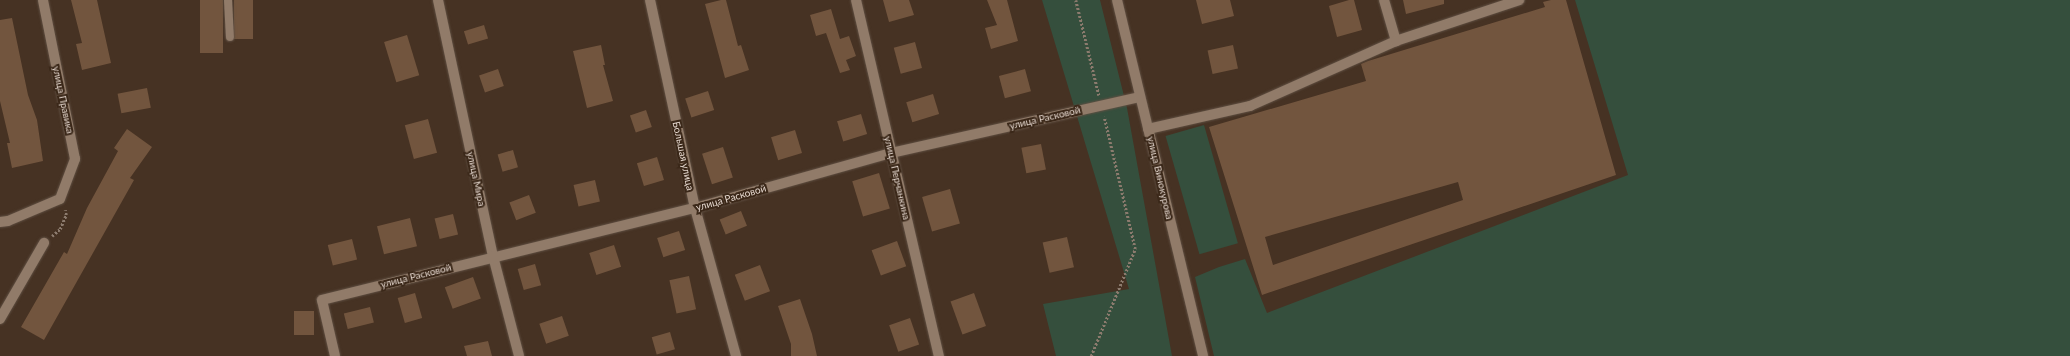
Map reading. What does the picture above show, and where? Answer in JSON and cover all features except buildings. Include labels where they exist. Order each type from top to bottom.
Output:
[{"type":"street","name":"улица Правика","points":[[43,0],[76,159],[60,199]]},
{"type":"street","name":"улица Мира","points":[[439,0],[493,256],[519,356]]},
{"type":"street","name":"Большая улица","points":[[650,0],[694,208],[736,356]]},
{"type":"street","name":"улица Перчанкина","points":[[856,0],[938,356]]},
{"type":"street","name":"улица Винокурова","points":[[1117,0],[1203,356]]},
{"type":"street","points":[[1384,0],[1396,42]]},
{"type":"street","points":[[1148,129],[1250,106],[1396,42],[1519,0]]},
{"type":"street","name":"улица Расковой","points":[[335,356],[322,300],[493,256],[694,208],[891,153],[1140,97]]},
{"type":"street","points":[[0,222],[8,221],[60,199]]},
{"type":"street","points":[[0,320],[44,242]]},
{"type":"lane","points":[[228,0],[230,37]]},
{"type":"path","points":[[1076,0],[1135,249],[1091,356]]},
{"type":"path","points":[[44,242],[60,229],[66,215],[60,199]]},
{"type":"green space","points":[[1042,0],[1100,0],[1127,108],[1172,356],[1056,356],[1043,304],[1129,289]]},
{"type":"green space","points":[[1575,0],[2070,0],[2070,356],[1214,356],[1195,277],[1219,267],[1245,259],[1267,313],[1628,175]]},
{"type":"green space","points":[[1204,125],[1238,243],[1199,254],[1166,136]]}]
